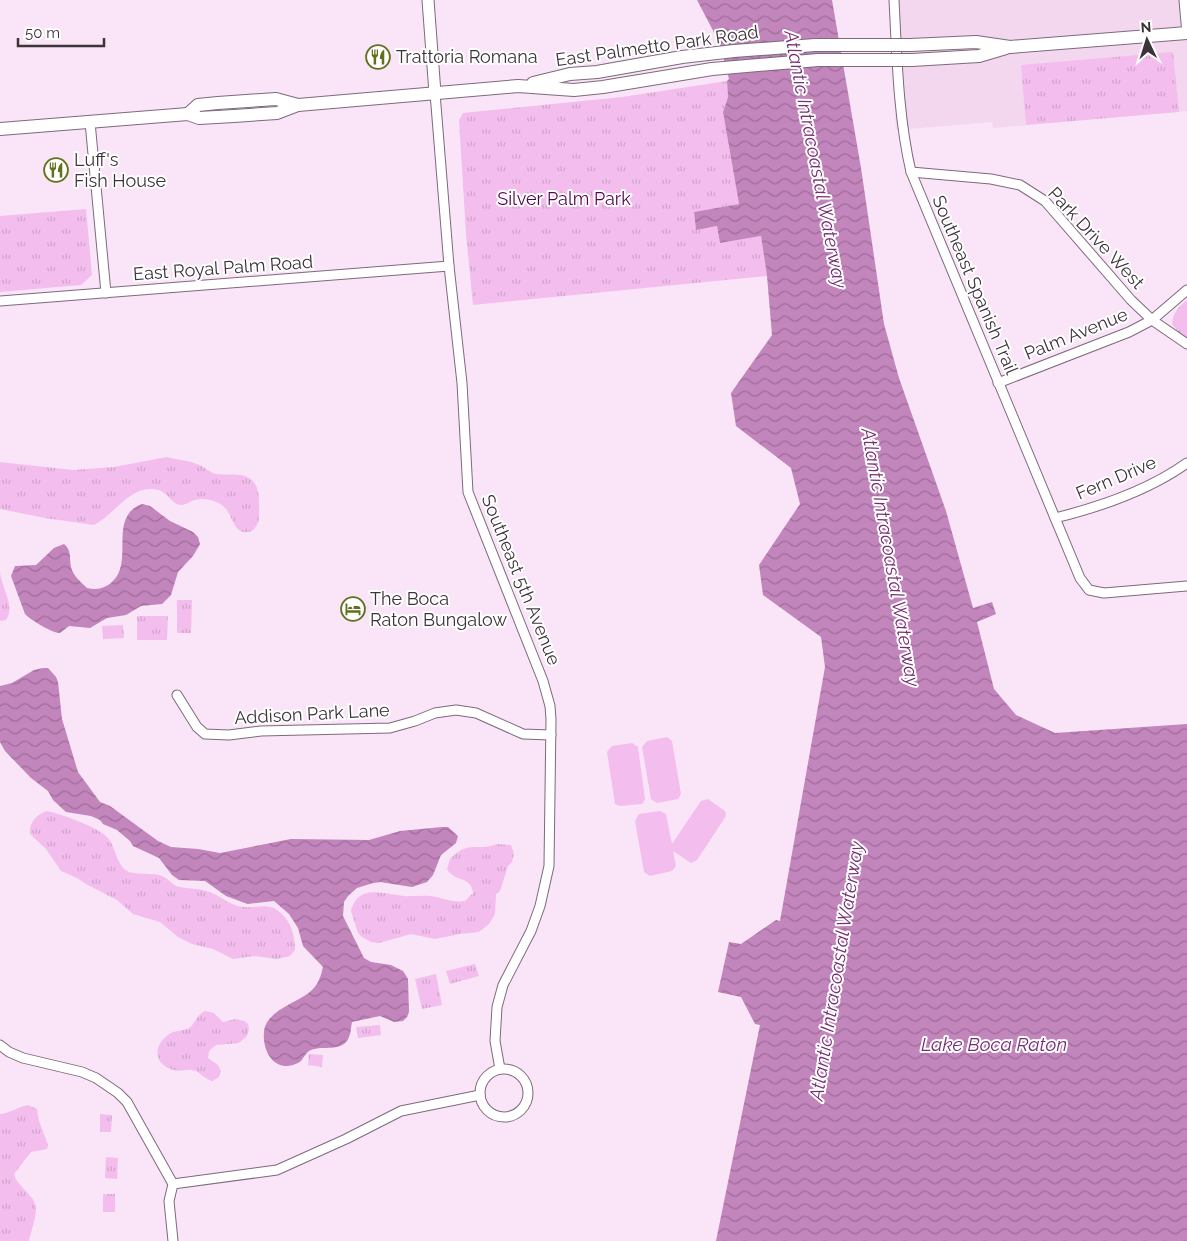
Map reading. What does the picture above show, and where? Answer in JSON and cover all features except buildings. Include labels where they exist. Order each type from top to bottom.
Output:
[{"type":"main road","name":"East Palmetto Park Road","points":[[518,86],[574,90],[712,69],[818,60],[912,60],[979,56],[1010,47],[1187,34]]},
{"type":"main road","name":"East Palmetto Park Road","points":[[0,129],[188,114],[199,118],[277,113],[298,105],[518,86],[570,74],[734,51],[815,44],[910,45],[976,42],[1010,47]]},
{"type":"street","points":[[428,0],[435,93]]},
{"type":"street","name":"Southeast Spanish Trail","points":[[894,0],[896,56],[906,152],[911,172],[1080,578],[1089,590],[1104,593],[1187,586]]},
{"type":"street","points":[[1184,0],[1187,34]]},
{"type":"street","name":"Southeast 5th Avenue","points":[[435,93],[449,266],[462,383],[468,492],[545,687],[550,706],[549,866],[540,906],[531,932],[503,985],[497,1007],[495,1041],[500,1069]]},
{"type":"street","points":[[90,122],[106,293]]},
{"type":"street","name":"Park Drive West","points":[[911,172],[991,179],[1020,185],[1045,201],[1131,300],[1152,320],[1187,344]]},
{"type":"street","name":"East Royal Palm Road","points":[[0,301],[449,266]]},
{"type":"street","name":"Palm Avenue","points":[[998,383],[1129,332],[1152,320],[1187,290]]},
{"type":"street","name":"Fern Drive","points":[[1055,518],[1106,503],[1130,493],[1187,463]]},
{"type":"street","name":"Addison Park Lane","points":[[177,695],[197,727],[205,734],[229,735],[260,732],[384,728],[403,725],[435,713],[456,710],[476,712],[523,734],[551,735]]},
{"type":"street","points":[[0,1045],[9,1052],[23,1058],[82,1072],[96,1078],[118,1093],[127,1102],[173,1184],[169,1201],[173,1241]]},
{"type":"street","points":[[500,1069],[516,1071],[527,1082],[529,1090],[526,1105],[514,1116],[499,1117],[486,1109],[480,1095],[483,1081],[488,1075],[500,1069]]},
{"type":"street","points":[[173,1184],[277,1170],[346,1139],[401,1111],[480,1095]]},
{"type":"shaded area","points":[[889,0],[1187,0],[1187,111],[993,128],[992,122],[896,130]]},
{"type":"green space","points":[[1173,52],[1179,112],[1026,125],[1021,65]]},
{"type":"green space","name":"Silver Palm Park","points":[[727,81],[728,97],[723,112],[739,204],[694,212],[696,229],[717,226],[720,243],[761,236],[767,276],[473,305],[466,234],[459,120],[463,113],[622,97]]},
{"type":"green space","points":[[86,209],[92,275],[81,285],[0,292],[0,216]]},
{"type":"green space","points":[[1187,300],[1187,339],[1172,324],[1176,310]]},
{"type":"green space","points":[[167,457],[200,465],[215,474],[240,475],[252,480],[256,485],[259,497],[259,518],[253,530],[243,532],[237,528],[226,509],[216,502],[199,499],[181,505],[175,503],[162,491],[149,489],[131,495],[94,525],[0,509],[0,462],[73,470],[114,467]]},
{"type":"green space","points":[[0,571],[9,603],[9,615],[6,620],[1,621],[0,620]]},
{"type":"green space","points":[[177,600],[192,600],[191,633],[177,633]]},
{"type":"green space","points":[[137,616],[168,616],[167,640],[137,640]]},
{"type":"green space","points":[[123,625],[124,638],[103,639],[102,626]]},
{"type":"green space","points":[[667,737],[672,741],[681,794],[678,799],[657,803],[651,799],[642,747],[647,741]]},
{"type":"green space","points":[[632,743],[638,747],[645,799],[642,804],[620,806],[615,804],[607,752],[612,746]]},
{"type":"green space","points":[[708,799],[725,811],[726,816],[697,860],[691,863],[673,851],[676,866],[672,871],[650,876],[644,872],[635,821],[639,814],[660,811],[666,814],[672,844],[701,801]]},
{"type":"green space","points":[[47,811],[78,821],[101,832],[110,841],[123,868],[128,871],[138,874],[160,875],[176,886],[210,892],[239,906],[265,906],[277,910],[289,923],[295,950],[290,956],[277,959],[254,956],[233,959],[213,949],[192,944],[178,937],[160,922],[133,914],[117,900],[61,871],[46,849],[30,834],[34,820]]},
{"type":"green space","points":[[497,844],[511,845],[514,854],[500,891],[496,894],[495,914],[489,924],[479,932],[435,939],[411,934],[379,943],[371,942],[358,933],[351,911],[354,902],[366,893],[380,892],[407,896],[431,896],[452,901],[465,901],[473,893],[472,887],[466,881],[450,873],[447,869],[450,859],[463,849]]},
{"type":"green space","points":[[475,964],[479,976],[450,984],[446,971]]},
{"type":"green space","points":[[436,974],[442,1005],[422,1009],[415,979]]},
{"type":"green space","points":[[205,1011],[214,1013],[223,1022],[236,1019],[244,1021],[248,1024],[249,1029],[247,1036],[239,1043],[216,1045],[209,1051],[208,1058],[218,1065],[221,1071],[219,1077],[212,1081],[195,1071],[176,1071],[166,1067],[161,1063],[157,1053],[165,1037],[173,1032],[189,1028]]},
{"type":"green space","points":[[380,1025],[381,1035],[358,1038],[356,1027]]},
{"type":"green space","points":[[309,1054],[323,1055],[322,1067],[308,1065]]},
{"type":"green space","points":[[28,1105],[37,1109],[39,1121],[48,1145],[47,1149],[31,1152],[14,1174],[35,1203],[35,1216],[29,1241],[0,1241],[0,1114]]},
{"type":"green space","points":[[100,1114],[112,1115],[111,1132],[100,1132]]},
{"type":"green space","points":[[106,1157],[118,1158],[117,1179],[105,1178]]},
{"type":"green space","points":[[103,1194],[115,1194],[115,1212],[103,1212]]},
{"type":"water","points":[[697,0],[832,0],[861,168],[884,324],[899,378],[946,511],[973,608],[992,602],[996,614],[977,622],[994,689],[1016,715],[1055,733],[1187,724],[1187,1241],[716,1241],[760,1025],[755,1024],[741,997],[718,992],[729,942],[741,944],[776,920],[780,921],[825,667],[821,637],[763,595],[759,565],[800,504],[791,468],[736,426],[731,393],[772,335],[767,276],[761,236],[720,243],[717,226],[696,230],[694,212],[739,204],[723,112],[728,97],[727,81],[729,79],[719,42]]},
{"type":"water","points":[[142,504],[150,506],[170,521],[193,532],[198,537],[200,544],[193,556],[178,572],[171,595],[162,604],[141,606],[126,615],[107,618],[90,628],[69,626],[60,633],[42,626],[25,614],[11,576],[15,566],[36,565],[54,548],[64,544],[67,546],[70,564],[75,576],[87,588],[103,588],[112,582],[118,573],[121,563],[123,529],[126,519],[132,510]]},
{"type":"water","points":[[48,668],[58,682],[62,719],[78,772],[100,802],[110,806],[158,841],[171,847],[220,853],[291,839],[369,840],[400,831],[442,827],[448,827],[458,836],[456,843],[441,855],[433,875],[427,882],[412,887],[380,882],[373,883],[357,888],[344,902],[343,916],[364,958],[371,962],[391,965],[403,971],[408,979],[409,1012],[407,1017],[403,1021],[394,1022],[380,1016],[352,1022],[349,1037],[342,1045],[311,1050],[300,1062],[290,1066],[283,1066],[272,1059],[265,1047],[264,1032],[266,1024],[276,1013],[305,996],[313,989],[319,980],[323,967],[303,946],[298,928],[289,914],[274,901],[248,904],[226,896],[205,881],[179,880],[172,875],[159,858],[133,846],[117,830],[91,816],[66,812],[53,800],[48,791],[31,778],[5,751],[0,742],[0,686],[12,683],[34,670]]},
{"type":"place","name":"Trattoria Romana","points":[[378,57]]},
{"type":"place","name":"Luff's Fish House","points":[[56,170]]},
{"type":"place","name":"The Boca Raton Bungalow","points":[[353,609]]},
{"type":"water label","name":"Atlantic Intracoastal Waterway","points":[[816,159]]},
{"type":"water label","name":"Atlantic Intracoastal Waterway","points":[[891,557]]},
{"type":"water label","name":"Atlantic Intracoastal Waterway","points":[[836,971]]},
{"type":"water label","name":"Lake Boca Raton","points":[[994,1044]]}]
